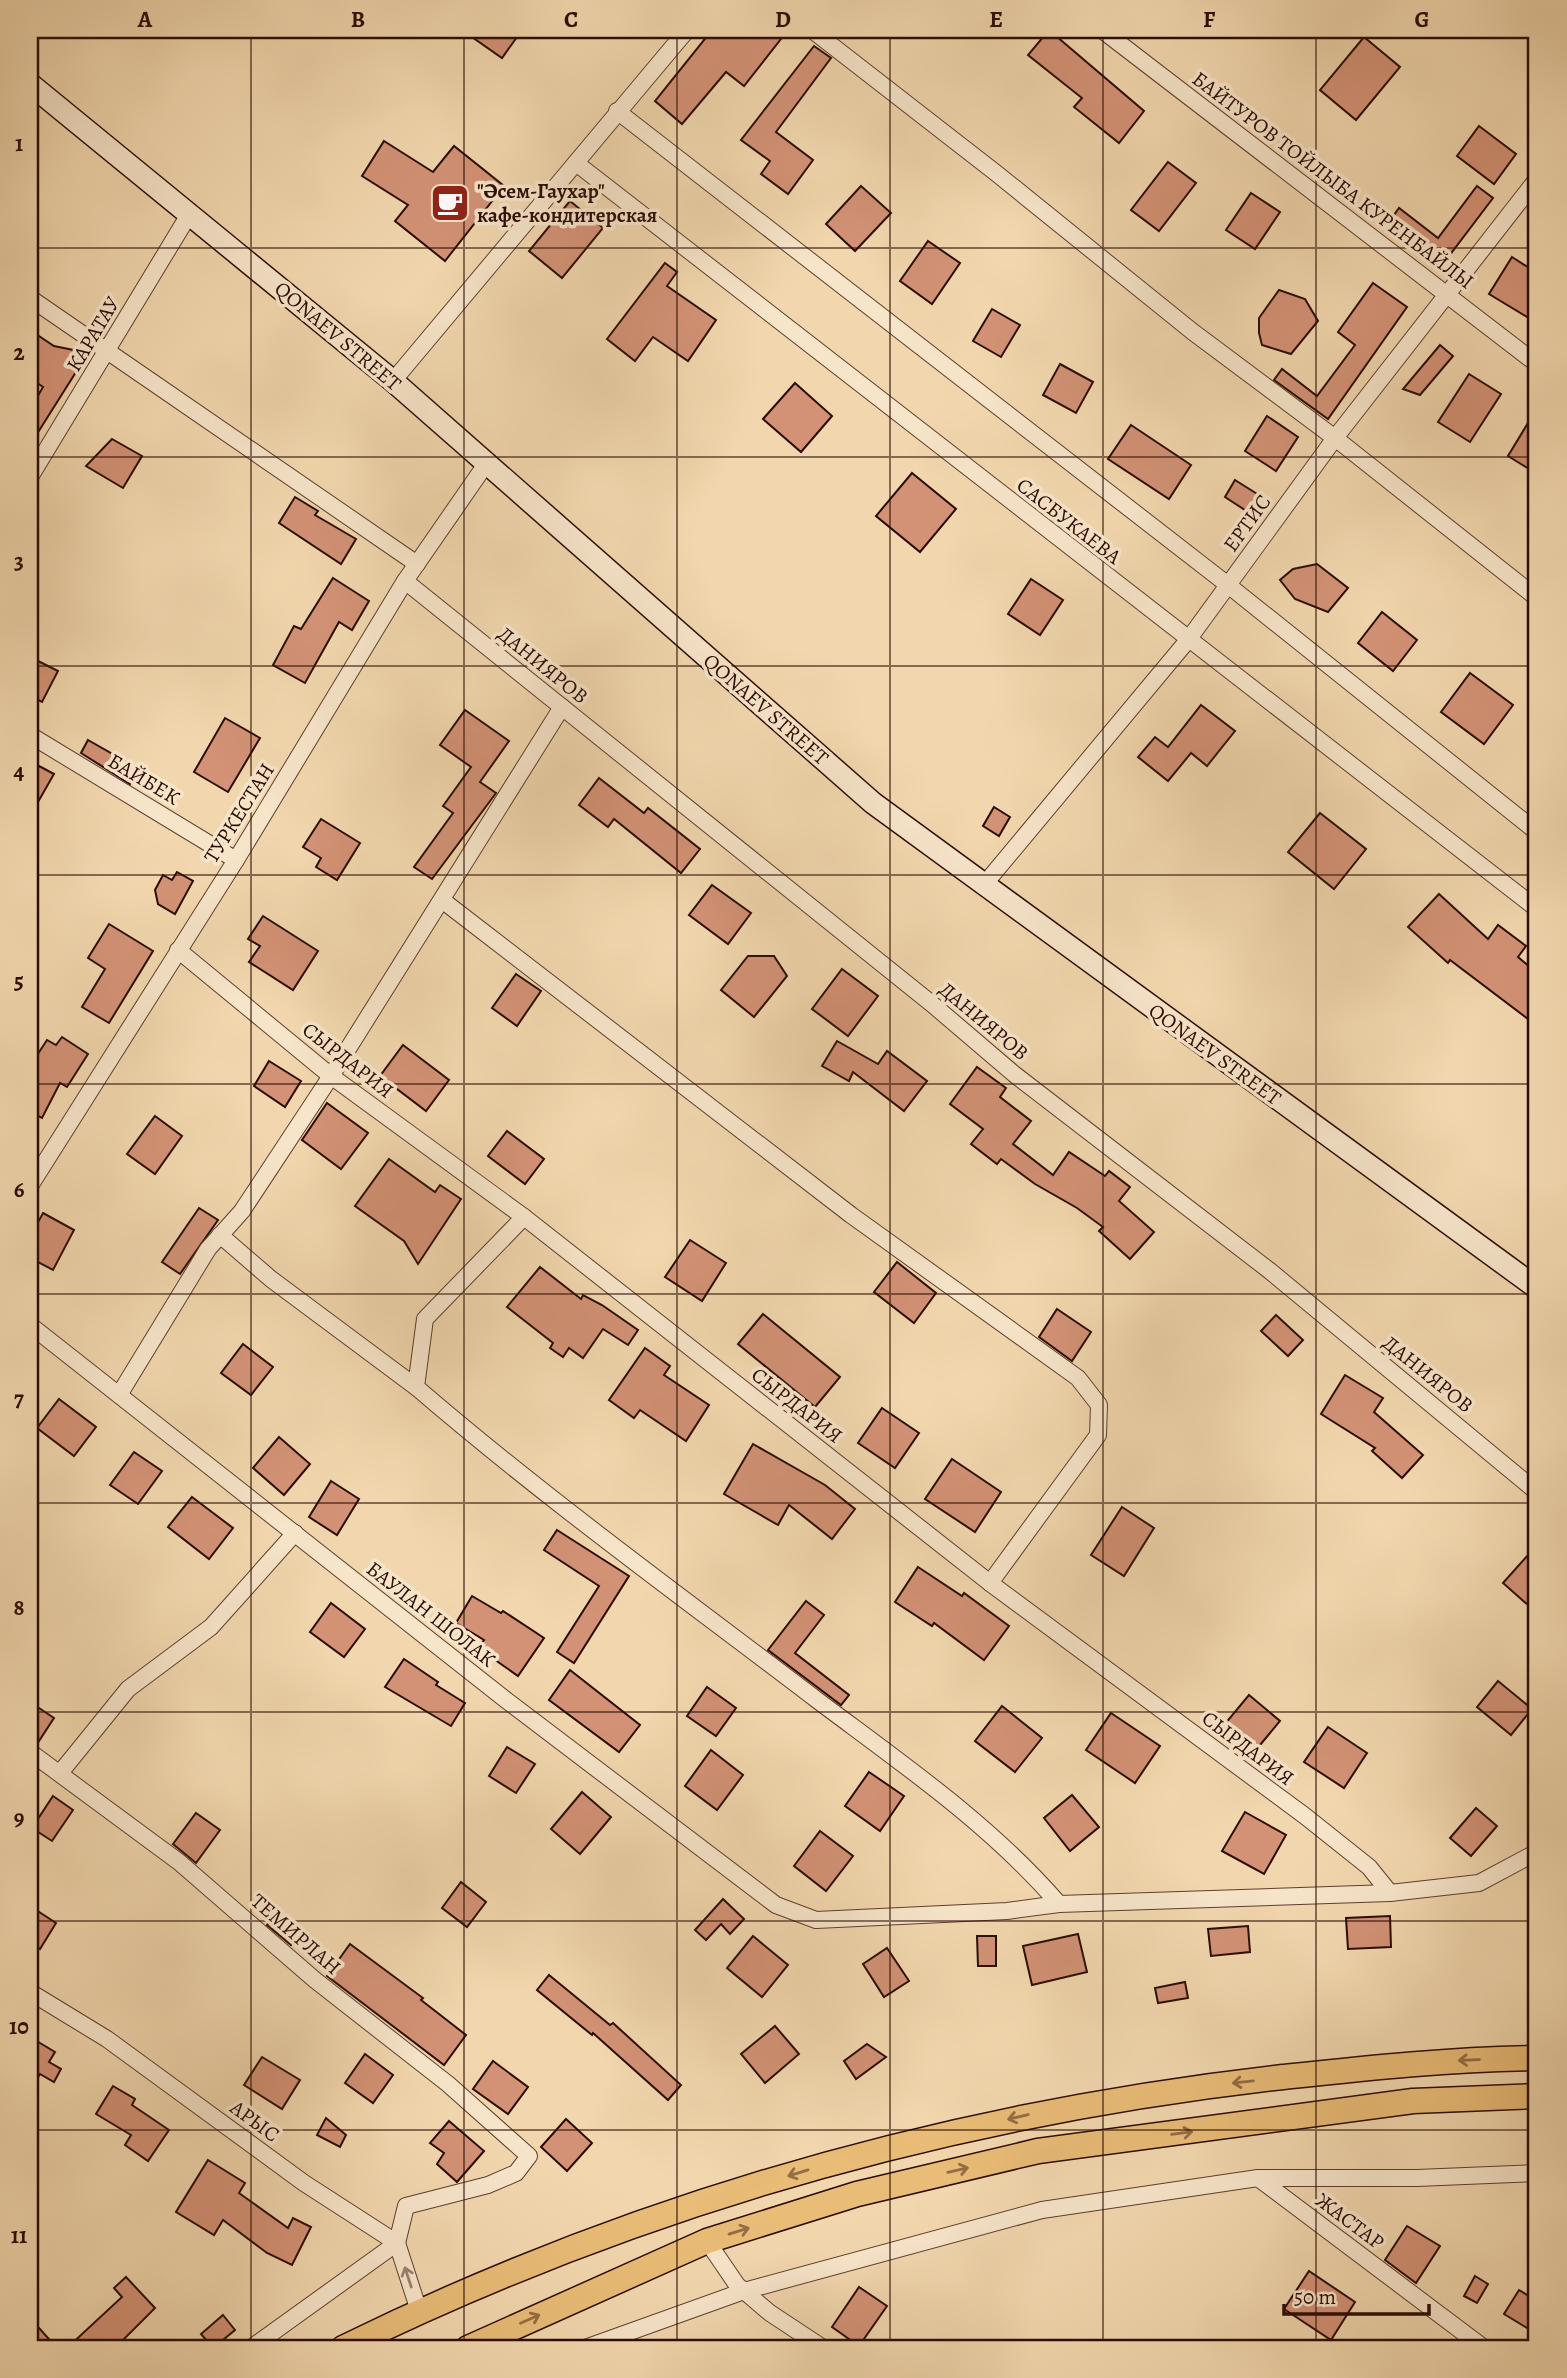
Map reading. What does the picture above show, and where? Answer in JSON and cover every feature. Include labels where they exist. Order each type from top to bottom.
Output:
[{"type":"highway","points":[[343,2348],[419,2311],[605,2234],[847,2157],[1031,2114],[1207,2086],[1383,2066],[1537,2058]]},
{"type":"highway","points":[[468,2348],[707,2241],[857,2194],[1038,2151],[1413,2101],[1537,2096]]},
{"type":"main road","name":"QONAEV STREET","points":[[30,84],[393,381],[873,803],[983,886],[1537,1287]]},
{"type":"street","points":[[393,381],[687,30]]},
{"type":"street","points":[[812,30],[1007,181],[1193,332],[1335,438],[1537,598]]},
{"type":"street","name":"БАЙТУРОВ ТОЙЛЫБА КУРЕНБАЙЛЫ","points":[[1102,30],[1537,364]]},
{"type":"street","points":[[617,111],[1228,585],[1537,832]]},
{"type":"street","name":"САСБУКАЕВА","points":[[576,163],[1537,909]]},
{"type":"street","name":"ЕРТИС","points":[[983,886],[1188,640],[1335,438],[1449,295],[1537,178]]},
{"type":"street","name":"КАРАТАУ","points":[[30,477],[190,213]]},
{"type":"street","points":[[30,298],[417,564]]},
{"type":"street","name":"ТУРКЕСТАН","points":[[32,1176],[236,860],[405,581],[486,464]]},
{"type":"street","name":"ДАНИЯРОВ","points":[[405,581],[1014,1074],[1270,1271],[1537,1492]]},
{"type":"street","points":[[119,1395],[208,1249],[242,1211],[331,1076],[562,706]]},
{"type":"street","name":"БАЙБЕК","points":[[30,735],[236,860]]},
{"type":"street","points":[[442,900],[851,1215],[1078,1378],[1099,1405],[1098,1435],[990,1583]]},
{"type":"street","name":"СЫРДАРИЯ","points":[[178,950],[331,1076],[524,1217],[990,1583],[1305,1816],[1369,1867],[1390,1893]]},
{"type":"street","points":[[416,1387],[425,1319],[524,1217]]},
{"type":"street","points":[[220,1235],[271,1279],[416,1387],[588,1525],[926,1782],[1029,1869],[1059,1904],[1390,1893],[1479,1883],[1537,1852]]},
{"type":"street","name":"БАУЛАН ШОЛАК","points":[[30,1325],[506,1700],[776,1905],[816,1920],[1007,1911],[1059,1904]]},
{"type":"street","points":[[60,1773],[128,1689],[211,1626],[295,1533]]},
{"type":"street","name":"ТЕМИРЛАН","points":[[30,1752],[179,1862],[315,1980],[449,2084],[529,2156],[516,2173],[497,2181],[406,2206],[397,2243]]},
{"type":"street","name":"АРЫС","points":[[30,1992],[107,2039],[304,2183],[397,2243]]},
{"type":"street","points":[[585,2348],[744,2291],[1042,2210],[1258,2178],[1417,2178],[1537,2173]]},
{"type":"street","name":"ЖАСТАР","points":[[1258,2178],[1484,2348]]},
{"type":"street","points":[[707,2241],[744,2291],[823,2348]]},
{"type":"street","points":[[251,2348],[397,2243],[419,2311]]},
{"type":"building","points":[[462,30],[522,30],[502,58]]},
{"type":"building","points":[[712,30],[788,30],[744,86],[726,72],[682,124],[655,101]]},
{"type":"building","points":[[1049,30],[1144,111],[1119,143],[1074,107],[1082,98],[1028,55]]},
{"type":"building","points":[[1364,37],[1400,67],[1356,120],[1320,90]]},
{"type":"building","points":[[814,46],[831,58],[776,132],[813,160],[788,194],[761,174],[770,161],[741,140]]},
{"type":"building","points":[[1479,126],[1516,154],[1494,184],[1457,156]]},
{"type":"building","name":"\"Әсем-Гаухар\" кафе-кондитерская","points":[[384,141],[433,172],[454,146],[504,186],[445,261],[395,221],[408,205],[362,176]]},
{"type":"building","points":[[1168,162],[1196,183],[1159,231],[1131,210]]},
{"type":"building","points":[[861,186],[891,213],[855,251],[826,224]]},
{"type":"building","points":[[1477,186],[1493,198],[1443,264],[1389,222],[1399,208],[1438,238]]},
{"type":"building","points":[[1251,193],[1280,212],[1255,249],[1226,230]]},
{"type":"building","points":[[570,201],[603,228],[562,278],[529,251]]},
{"type":"building","points":[[928,241],[960,263],[932,304],[900,281]]},
{"type":"building","points":[[1512,257],[1537,273],[1537,323],[1489,294]]},
{"type":"building","points":[[665,263],[677,272],[667,286],[716,320],[688,361],[653,337],[635,361],[607,339]]},
{"type":"building","points":[[1373,283],[1407,307],[1328,419],[1274,380],[1282,369],[1317,396],[1355,345],[1338,332]]},
{"type":"building","points":[[1279,290],[1305,299],[1318,321],[1291,354],[1262,345],[1259,333],[1259,318]]},
{"type":"building","points":[[992,309],[1020,325],[1001,357],[973,341]]},
{"type":"building","points":[[30,330],[54,346],[88,353],[30,445],[30,409],[43,387],[30,378]]},
{"type":"building","points":[[1440,345],[1453,356],[1420,395],[1403,389]]},
{"type":"building","points":[[1060,364],[1093,382],[1076,413],[1043,395]]},
{"type":"building","points":[[1469,374],[1501,394],[1470,442],[1438,422]]},
{"type":"building","points":[[795,383],[832,416],[801,452],[763,419]]},
{"type":"building","points":[[1537,408],[1537,474],[1508,456]]},
{"type":"building","points":[[1267,416],[1298,437],[1276,471],[1245,451]]},
{"type":"building","points":[[1131,425],[1191,465],[1169,499],[1108,459]]},
{"type":"building","points":[[112,439],[142,456],[123,488],[86,466]]},
{"type":"building","points":[[912,473],[956,509],[920,552],[876,516]]},
{"type":"building","points":[[1235,480],[1262,497],[1251,514],[1225,497]]},
{"type":"building","points":[[295,497],[318,511],[315,515],[356,539],[341,564],[279,523]]},
{"type":"building","points":[[1317,564],[1348,588],[1328,612],[1295,599],[1280,580],[1293,569]]},
{"type":"building","points":[[333,578],[369,601],[352,630],[339,622],[305,683],[273,665],[294,626],[301,629]]},
{"type":"building","points":[[1031,579],[1063,600],[1040,635],[1008,614]]},
{"type":"building","points":[[1382,612],[1417,640],[1393,671],[1358,643]]},
{"type":"building","points":[[30,657],[58,671],[42,702],[30,696]]},
{"type":"building","points":[[1470,673],[1513,705],[1484,744],[1441,712]]},
{"type":"building","points":[[1201,705],[1235,731],[1207,766],[1191,753],[1168,781],[1138,757],[1155,737],[1168,747]]},
{"type":"building","points":[[465,710],[509,741],[480,782],[496,793],[432,879],[414,867],[453,813],[443,806],[471,767],[440,745]]},
{"type":"building","points":[[225,718],[260,738],[228,792],[194,772]]},
{"type":"building","points":[[88,740],[139,769],[130,784],[81,753]]},
{"type":"building","points":[[39,766],[54,774],[30,816],[30,783]]},
{"type":"building","points":[[599,778],[644,813],[648,808],[700,849],[681,873],[614,819],[608,827],[579,805]]},
{"type":"building","points":[[994,807],[1010,817],[999,836],[983,826]]},
{"type":"building","points":[[1320,813],[1366,849],[1334,889],[1288,852]]},
{"type":"building","points":[[321,819],[360,843],[337,880],[316,867],[321,858],[303,847]]},
{"type":"building","points":[[177,872],[193,881],[175,914],[158,904],[155,890],[163,875],[172,880]]},
{"type":"building","points":[[712,885],[751,913],[728,944],[689,915]]},
{"type":"building","points":[[1439,894],[1488,939],[1498,925],[1526,946],[1518,957],[1537,973],[1537,1007],[1528,1019],[1450,960],[1448,963],[1408,927]]},
{"type":"building","points":[[263,916],[318,951],[293,990],[249,962],[260,946],[248,939]]},
{"type":"building","points":[[109,924],[153,951],[109,1023],[82,1007],[105,969],[88,958]]},
{"type":"building","points":[[748,956],[774,956],[787,976],[754,1017],[721,990]]},
{"type":"building","points":[[842,969],[878,996],[848,1036],[812,1009]]},
{"type":"building","points":[[516,974],[541,991],[517,1026],[492,1008]]},
{"type":"building","points":[[62,1037],[88,1054],[67,1087],[60,1083],[42,1118],[30,1112],[30,1066],[47,1040],[56,1045]]},
{"type":"building","points":[[837,1041],[878,1064],[887,1051],[927,1081],[904,1111],[853,1072],[849,1081],[822,1066]]},
{"type":"building","points":[[403,1045],[449,1080],[426,1111],[380,1076]]},
{"type":"building","points":[[269,1061],[301,1081],[285,1107],[254,1086]]},
{"type":"building","points":[[977,1067],[1006,1088],[1000,1097],[1031,1121],[1013,1144],[1053,1175],[1069,1152],[1105,1176],[1109,1171],[1130,1187],[1119,1201],[1154,1232],[1130,1259],[1099,1231],[1103,1227],[1077,1208],[1035,1184],[1001,1159],[997,1164],[971,1144],[983,1129],[950,1104]]},
{"type":"building","points":[[327,1103],[368,1133],[341,1169],[302,1140]]},
{"type":"building","points":[[155,1116],[182,1136],[155,1174],[127,1154]]},
{"type":"building","points":[[507,1131],[544,1159],[525,1184],[488,1156]]},
{"type":"building","points":[[389,1159],[435,1192],[440,1185],[461,1199],[418,1264],[404,1241],[355,1206]]},
{"type":"building","points":[[199,1208],[218,1220],[180,1274],[162,1262]]},
{"type":"building","points":[[43,1213],[74,1230],[53,1270],[30,1258],[30,1237]]},
{"type":"building","points":[[690,1240],[726,1263],[702,1301],[665,1277]]},
{"type":"building","points":[[897,1262],[936,1293],[914,1323],[874,1292]]},
{"type":"building","points":[[540,1267],[581,1299],[583,1295],[602,1305],[638,1330],[628,1345],[603,1329],[583,1358],[569,1348],[563,1357],[550,1348],[553,1343],[507,1307]]},
{"type":"building","points":[[1057,1309],[1091,1332],[1072,1361],[1039,1337]]},
{"type":"building","points":[[763,1314],[840,1377],[815,1407],[738,1344]]},
{"type":"building","points":[[1276,1315],[1303,1340],[1288,1356],[1261,1331]]},
{"type":"building","points":[[243,1344],[273,1367],[251,1395],[221,1373]]},
{"type":"building","points":[[645,1348],[670,1366],[664,1375],[709,1405],[686,1441],[640,1410],[634,1418],[609,1400]]},
{"type":"building","points":[[1345,1375],[1383,1398],[1374,1412],[1423,1455],[1402,1478],[1372,1451],[1375,1448],[1321,1414]]},
{"type":"building","points":[[59,1399],[96,1427],[74,1456],[37,1428]]},
{"type":"building","points":[[882,1408],[919,1433],[895,1468],[858,1443]]},
{"type":"building","points":[[279,1437],[310,1464],[284,1495],[253,1468]]},
{"type":"building","points":[[753,1444],[825,1485],[855,1509],[832,1539],[789,1505],[778,1525],[724,1494]]},
{"type":"building","points":[[134,1452],[162,1471],[138,1504],[110,1485]]},
{"type":"building","points":[[952,1459],[1001,1492],[975,1532],[925,1499]]},
{"type":"building","points":[[331,1481],[359,1499],[337,1535],[309,1517]]},
{"type":"building","points":[[192,1497],[233,1528],[209,1559],[168,1527]]},
{"type":"building","points":[[1122,1507],[1154,1528],[1124,1576],[1091,1555]]},
{"type":"building","points":[[557,1530],[629,1576],[574,1663],[557,1652],[599,1586],[544,1550]]},
{"type":"building","points":[[1537,1545],[1537,1613],[1503,1583]]},
{"type":"building","points":[[918,1567],[962,1596],[964,1593],[1009,1626],[984,1660],[934,1623],[932,1626],[895,1602]]},
{"type":"building","points":[[472,1596],[501,1613],[503,1611],[544,1638],[518,1676],[478,1648],[484,1640],[456,1623]]},
{"type":"building","points":[[806,1601],[824,1615],[795,1653],[849,1695],[841,1705],[768,1650]]},
{"type":"building","points":[[331,1603],[365,1629],[344,1657],[310,1632]]},
{"type":"building","points":[[404,1659],[438,1682],[436,1685],[465,1703],[451,1726],[385,1687]]},
{"type":"building","points":[[570,1670],[640,1725],[619,1752],[549,1700]]},
{"type":"building","points":[[1498,1681],[1532,1709],[1511,1735],[1477,1707]]},
{"type":"building","points":[[707,1687],[736,1708],[716,1736],[687,1716]]},
{"type":"building","points":[[1249,1695],[1280,1721],[1255,1751],[1224,1725]]},
{"type":"building","points":[[30,1702],[54,1718],[37,1744],[30,1742]]},
{"type":"building","points":[[1002,1706],[1042,1738],[1015,1772],[975,1741]]},
{"type":"building","points":[[1111,1713],[1160,1746],[1135,1783],[1086,1750]]},
{"type":"building","points":[[1328,1727],[1367,1753],[1344,1788],[1304,1762]]},
{"type":"building","points":[[507,1747],[535,1764],[516,1793],[489,1776]]},
{"type":"building","points":[[711,1750],[743,1775],[717,1810],[685,1786]]},
{"type":"building","points":[[869,1772],[904,1796],[880,1831],[845,1806]]},
{"type":"building","points":[[582,1792],[611,1817],[580,1854],[551,1829]]},
{"type":"building","points":[[1072,1795],[1099,1827],[1070,1851],[1044,1818]]},
{"type":"building","points":[[53,1796],[73,1810],[52,1841],[32,1828]]},
{"type":"building","points":[[1476,1808],[1497,1826],[1471,1856],[1450,1838]]},
{"type":"building","points":[[1245,1812],[1286,1835],[1264,1874],[1222,1851]]},
{"type":"building","points":[[196,1813],[220,1830],[196,1863],[173,1844]]},
{"type":"building","points":[[820,1831],[853,1856],[826,1891],[794,1866]]},
{"type":"building","points":[[461,1882],[486,1902],[467,1927],[442,1908]]},
{"type":"building","points":[[723,1899],[744,1919],[730,1934],[721,1924],[706,1940],[695,1930]]},
{"type":"building","points":[[30,1906],[56,1923],[40,1949],[30,1942]]},
{"type":"building","points":[[277,1912],[302,1931],[291,1945],[267,1925]]},
{"type":"building","points":[[1390,1916],[1391,1947],[1348,1949],[1346,1918]]},
{"type":"building","points":[[1248,1926],[1250,1952],[1211,1956],[1208,1929]]},
{"type":"building","points":[[1078,1934],[1087,1972],[1032,1985],[1023,1946]]},
{"type":"building","points":[[753,1936],[788,1965],[762,1997],[727,1968]]},
{"type":"building","points":[[977,1936],[996,1936],[996,1966],[978,1966]]},
{"type":"building","points":[[350,1944],[423,1998],[421,2000],[466,2035],[444,2065],[327,1976]]},
{"type":"building","points":[[887,1948],[909,1981],[884,1997],[863,1964]]},
{"type":"building","points":[[549,1975],[610,2025],[613,2023],[681,2085],[668,2100],[593,2033],[592,2035],[537,1990]]},
{"type":"building","points":[[1185,1982],[1188,1998],[1158,2003],[1155,1988]]},
{"type":"building","points":[[775,2026],[799,2054],[765,2083],[741,2054]]},
{"type":"building","points":[[30,2037],[55,2052],[49,2062],[61,2069],[54,2082],[40,2074],[30,2090]]},
{"type":"building","points":[[867,2044],[886,2057],[856,2079],[844,2061]]},
{"type":"building","points":[[365,2054],[393,2075],[373,2103],[345,2083]]},
{"type":"building","points":[[262,2057],[300,2080],[282,2109],[244,2085]]},
{"type":"building","points":[[493,2061],[528,2087],[508,2114],[473,2089]]},
{"type":"building","points":[[113,2086],[135,2099],[132,2105],[169,2130],[148,2161],[125,2145],[131,2135],[96,2114]]},
{"type":"building","points":[[326,2118],[346,2135],[340,2147],[317,2135]]},
{"type":"building","points":[[566,2119],[592,2143],[567,2171],[541,2147]]},
{"type":"building","points":[[449,2121],[484,2151],[457,2182],[437,2164],[444,2153],[430,2143]]},
{"type":"building","points":[[208,2160],[245,2183],[239,2193],[288,2228],[293,2218],[311,2227],[292,2265],[267,2253],[223,2220],[214,2235],[176,2212]]},
{"type":"building","points":[[1407,2226],[1440,2246],[1416,2283],[1385,2260]]},
{"type":"building","points":[[1309,2271],[1355,2302],[1331,2340],[1284,2309]]},
{"type":"building","points":[[1475,2276],[1488,2284],[1477,2303],[1464,2296]]},
{"type":"building","points":[[126,2277],[155,2308],[115,2348],[67,2348],[122,2297],[114,2288]]},
{"type":"building","points":[[859,2287],[887,2306],[859,2346],[832,2327]]},
{"type":"building","points":[[1519,2290],[1537,2301],[1537,2322],[1532,2331],[1504,2314]]},
{"type":"building","points":[[223,2315],[235,2330],[213,2348],[201,2334]]},
{"type":"building","points":[[30,2318],[57,2348],[30,2348]]},
{"type":"place","name":"\"Әсем-Гаухар\" кафе-кондитерская","points":[[450,203]]}]
